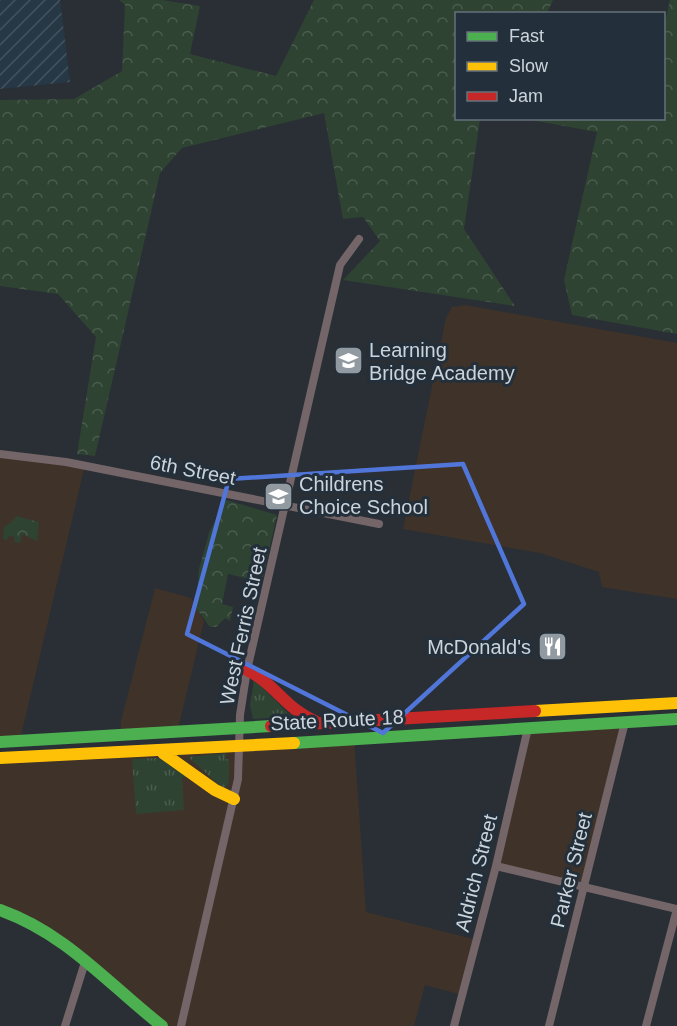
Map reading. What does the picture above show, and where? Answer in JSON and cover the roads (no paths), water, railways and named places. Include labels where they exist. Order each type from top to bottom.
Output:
[{"type":"main road","points":[[247,670],[267,679],[293,711],[321,723]]},
{"type":"main road","name":"State Route 18","points":[[0,742],[677,703]]},
{"type":"main road","name":"State Route 18","points":[[0,758],[160,751],[677,719]]},
{"type":"main road","points":[[160,751],[183,762],[219,793],[234,799]]},
{"type":"main road","points":[[0,910],[29,920],[55,934],[86,959],[135,1007],[162,1026]]},
{"type":"street","name":"West Ferris Street","points":[[181,1026],[234,799],[247,670],[287,505],[340,265],[359,239]]},
{"type":"street","name":"6th Street","points":[[0,454],[44,458],[379,524]]},
{"type":"street","name":"Parker Street","points":[[549,1026],[625,722]]},
{"type":"street","name":"Aldrich Street","points":[[454,1026],[496,866],[528,728]]},
{"type":"street","points":[[496,866],[584,889],[677,909],[646,1026]]},
{"type":"street","points":[[65,1026],[86,959]]},
{"type":"place","name":"Learning Bridge Academy","points":[[348,361]]},
{"type":"place","name":"Childrens Choice School","points":[[278,496]]},
{"type":"place","name":"McDonald's","points":[[552,647]]}]
